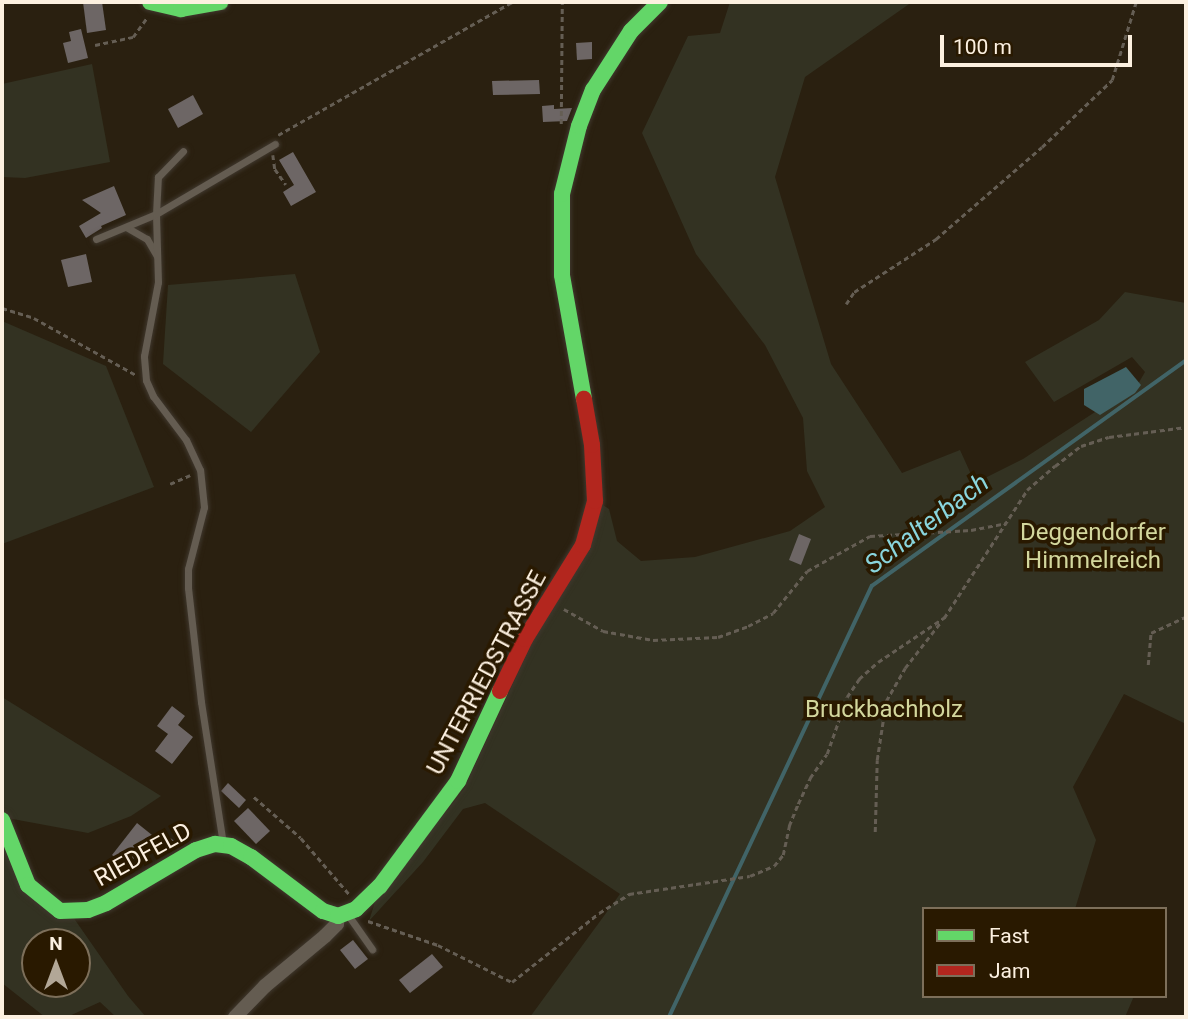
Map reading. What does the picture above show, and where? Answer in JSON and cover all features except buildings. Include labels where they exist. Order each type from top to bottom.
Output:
[{"type":"street","points":[[152,3],[181,9],[220,2]]},
{"type":"street","name":"UNTERRIEDSTRASSE","points":[[235,1017],[265,986],[326,936],[387,877],[457,781],[487,725],[525,639],[583,545],[595,500],[592,445],[562,275],[562,194],[579,126],[593,90],[631,31],[660,2]]},
{"type":"street","name":"RIEDFELD","points":[[2,820],[28,885],[38,896],[60,911],[88,910],[207,845],[223,845],[251,857],[323,911],[347,913]]},
{"type":"lane","points":[[96,239],[156,214],[275,144]]},
{"type":"lane","points":[[183,151],[158,177],[158,282],[144,356],[146,380],[158,404],[186,440],[200,470],[204,506],[188,569],[188,588],[201,702],[223,845]]},
{"type":"lane","points":[[125,226],[147,239],[158,258]]},
{"type":"lane","points":[[347,913],[372,949]]},
{"type":"path","points":[[286,185],[275,169],[273,156],[279,132],[512,2]]},
{"type":"path","points":[[561,135],[562,2]]},
{"type":"path","points":[[846,304],[854,292],[936,239],[1042,148],[1112,80],[1136,2]]},
{"type":"path","points":[[95,45],[133,37],[152,3]]},
{"type":"path","points":[[2,308],[34,318],[146,380]]},
{"type":"path","points":[[875,832],[877,760],[886,701],[905,668],[945,617],[1027,490],[1082,446],[1109,437],[1186,427]]},
{"type":"path","points":[[548,600],[603,631],[653,640],[718,636],[748,626],[773,613],[807,571],[870,537],[971,530],[1006,523]]},
{"type":"path","points":[[254,797],[302,838],[348,891],[347,913],[438,944],[512,982],[629,894],[750,876],[774,866],[783,855],[789,826],[802,795],[827,754],[847,697],[859,679],[878,662],[945,617]]},
{"type":"path","points":[[1148,665],[1151,633],[1186,617]]},
{"type":"green space","name":"Bruckbachholz","points":[[730,2],[912,2],[805,77],[775,177],[831,364],[902,473],[960,450],[975,483],[1023,459],[1138,384],[1145,372],[1132,357],[1054,402],[1025,362],[1099,320],[1125,292],[1186,303],[1186,724],[1124,694],[1073,787],[1096,840],[1076,907],[922,907],[922,998],[1133,998],[1125,1017],[530,1017],[620,894],[485,803],[463,809],[423,862],[369,921],[375,902],[464,789],[598,502],[609,509],[617,541],[641,561],[695,557],[790,531],[825,507],[807,471],[803,418],[765,345],[696,254],[642,133],[688,36],[720,33]]},
{"type":"green space","points":[[92,64],[110,162],[25,178],[2,177],[2,84]]},
{"type":"green space","points":[[295,274],[320,352],[251,432],[163,364],[168,285]]},
{"type":"green space","points":[[2,321],[106,366],[154,487],[2,544]]},
{"type":"green space","points":[[2,697],[161,796],[131,816],[88,833],[2,817]]},
{"type":"green space","points":[[2,831],[18,868],[73,917],[81,928],[21,928],[21,998],[91,998],[91,943],[146,1017],[116,1017],[100,1002],[67,1017],[45,1017],[2,983]]},
{"type":"water","points":[[1126,367],[1141,385],[1135,393],[1100,415],[1084,405],[1084,389]]},
{"type":"waterway","name":"Schalterbach","points":[[669,1017],[872,586],[1186,360]]},
{"type":"traffic: fast","points":[[150,2],[181,9],[220,2]]},
{"type":"traffic: fast","points":[[584,399],[562,275],[562,194],[579,126],[593,90],[631,31],[660,2]]},
{"type":"traffic: fast","points":[[2,820],[28,885],[60,911],[88,910],[106,903],[196,850],[215,844],[231,846],[251,857],[323,911],[338,916],[356,909],[380,886],[458,781],[500,691]]},
{"type":"traffic: jam","points":[[500,691],[525,639],[583,545],[595,501],[592,445],[584,399]]},
{"type":"park label","name":"Deggendorfer Himmelreich","points":[[1093,547]]}]
